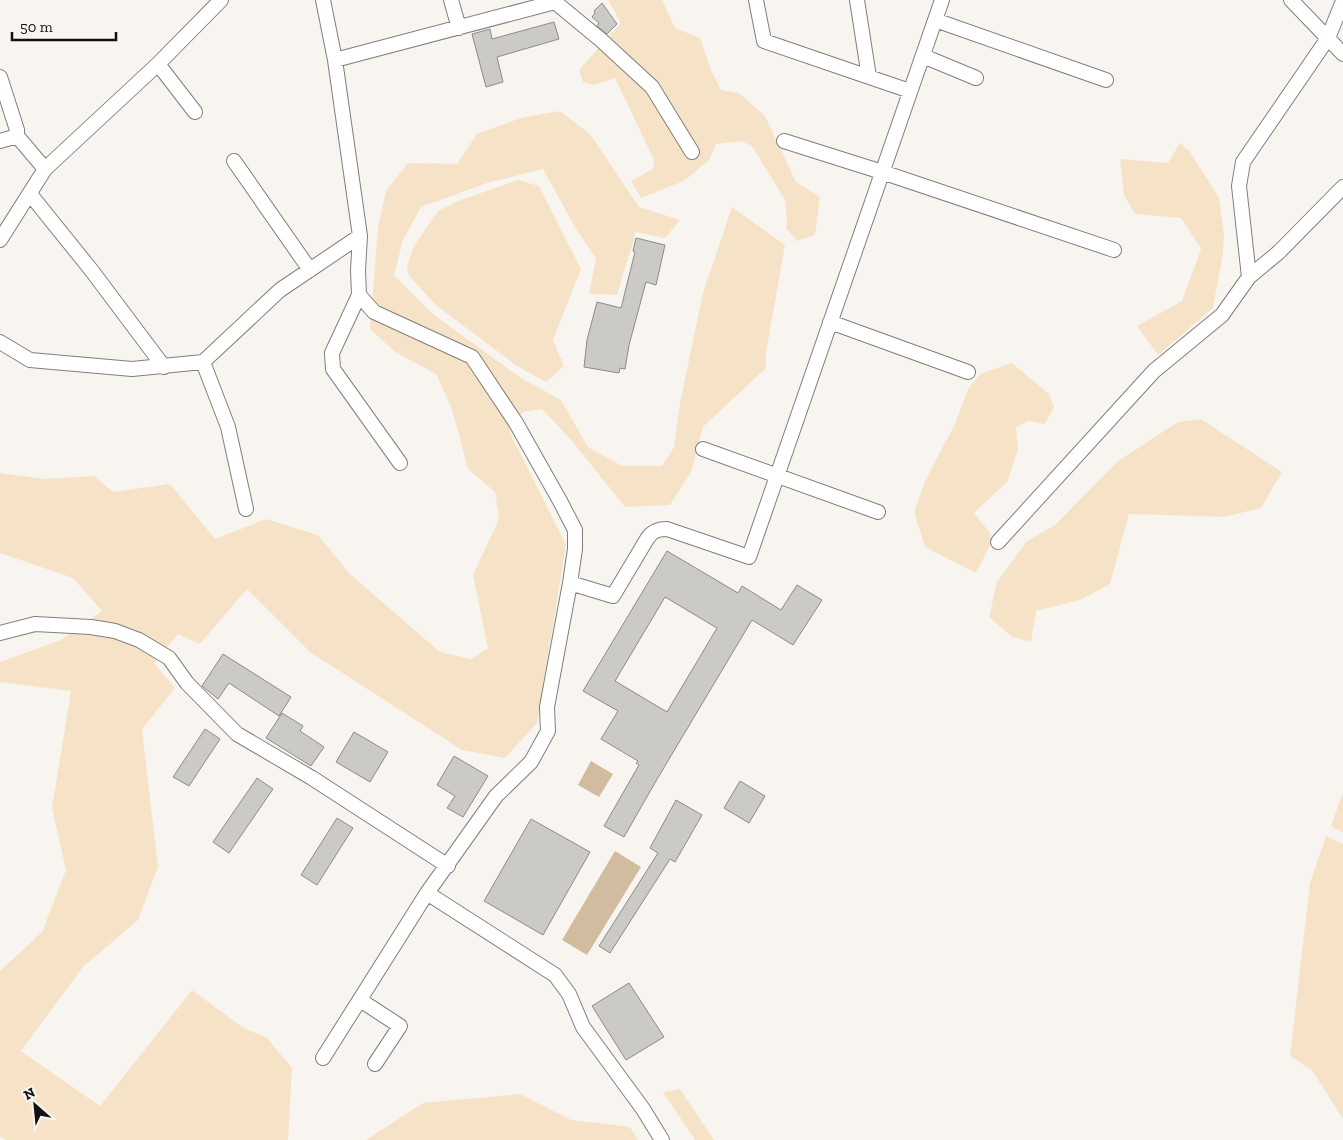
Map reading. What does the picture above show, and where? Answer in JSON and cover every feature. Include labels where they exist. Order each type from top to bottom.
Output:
[{"type":"street","points":[[0,240],[45,169],[158,64],[220,0]]},
{"type":"street","points":[[323,0],[335,60],[360,236],[359,295],[332,353],[333,369],[400,463]]},
{"type":"street","points":[[451,0],[459,28]]},
{"type":"street","points":[[756,0],[764,41],[910,92]]},
{"type":"street","points":[[857,0],[868,77]]},
{"type":"street","points":[[570,583],[613,596],[651,533],[659,529],[667,529],[749,557],[942,0]]},
{"type":"street","points":[[1291,0],[1343,54]]},
{"type":"street","points":[[1248,277],[1239,186],[1243,162],[1328,38],[1343,0]]},
{"type":"street","points":[[335,60],[554,1],[601,40],[652,87],[692,152]]},
{"type":"street","points":[[935,20],[1106,80]]},
{"type":"street","points":[[923,56],[976,78]]},
{"type":"street","points":[[158,64],[195,112]]},
{"type":"street","points":[[0,77],[17,130],[17,136],[45,169]]},
{"type":"street","points":[[0,141],[17,136]]},
{"type":"street","points":[[784,141],[1114,250]]},
{"type":"street","points":[[234,161],[310,270]]},
{"type":"street","points":[[998,542],[1154,371],[1222,315],[1248,277],[1278,252],[1343,187]]},
{"type":"street","points":[[30,194],[92,271],[164,367]]},
{"type":"street","points":[[0,342],[30,360],[132,370],[203,362],[280,290],[360,236]]},
{"type":"street","points":[[323,1058],[427,893],[496,796],[531,762],[548,731],[547,707],[575,549],[575,530],[560,501],[516,423],[472,358],[374,312],[359,295]]},
{"type":"street","points":[[830,322],[968,372]]},
{"type":"street","points":[[203,362],[228,428],[246,509]]},
{"type":"street","points":[[704,449],[878,512]]},
{"type":"street","points":[[0,633],[35,624],[91,627],[114,631],[139,640],[169,658],[187,683],[237,734],[312,778],[448,866]]},
{"type":"street","points":[[427,893],[555,975],[568,994],[583,1027],[643,1109],[662,1140]]},
{"type":"street","points":[[360,1000],[400,1026],[375,1064]]},
{"type":"shaded area","points":[[608,0],[662,0],[675,28],[700,38],[711,70],[721,90],[739,93],[765,116],[796,182],[820,197],[815,235],[797,241],[786,228],[785,200],[752,146],[741,141],[716,144],[709,160],[684,181],[641,198],[631,181],[653,169],[654,160],[615,78],[594,85],[583,82],[579,70],[621,23]]},
{"type":"shaded area","points":[[560,111],[591,135],[639,207],[680,220],[665,238],[636,232],[617,295],[589,294],[596,258],[576,229],[543,169],[487,183],[421,207],[403,240],[394,275],[434,315],[521,378],[561,400],[588,447],[622,466],[662,466],[674,447],[680,403],[703,293],[732,207],[785,245],[766,353],[766,368],[703,427],[691,472],[670,505],[625,507],[572,441],[542,409],[523,412],[509,431],[566,545],[537,723],[505,758],[462,750],[310,652],[247,589],[200,644],[178,634],[154,663],[175,688],[142,729],[158,867],[138,920],[83,967],[21,1051],[100,1106],[192,990],[242,1027],[267,1038],[292,1068],[288,1140],[7,1140],[0,1137],[0,971],[42,932],[66,870],[52,808],[71,691],[0,682],[0,662],[61,640],[102,611],[73,578],[0,553],[0,473],[44,479],[94,476],[113,492],[170,484],[215,539],[266,519],[318,535],[350,574],[440,652],[471,659],[488,648],[473,575],[499,519],[495,492],[468,469],[452,409],[436,374],[395,352],[370,329],[378,227],[386,191],[408,163],[457,164],[477,134],[524,117]]},
{"type":"shaded area","points":[[1180,143],[1190,152],[1219,198],[1224,234],[1223,253],[1213,308],[1158,355],[1137,326],[1182,301],[1201,249],[1181,218],[1135,214],[1124,195],[1120,159],[1168,163]]},
{"type":"shaded area","points":[[518,180],[539,186],[581,269],[553,340],[564,366],[546,382],[517,366],[437,306],[409,276],[407,266],[414,246],[438,211],[458,201]]},
{"type":"shaded area","points":[[1012,363],[1049,394],[1054,407],[1045,424],[1028,421],[1016,427],[1018,450],[1007,482],[974,513],[990,533],[991,544],[976,573],[925,547],[914,512],[926,479],[955,424],[968,389],[980,374]]},
{"type":"shaded area","points":[[1201,419],[1282,472],[1261,508],[1224,517],[1129,514],[1110,584],[1080,600],[1036,611],[1031,642],[1012,637],[989,617],[997,582],[1026,542],[1055,525],[1118,461],[1178,422]]},
{"type":"shaded area","points":[[591,761],[613,774],[599,797],[578,785]]},
{"type":"shaded area","points":[[1343,792],[1343,833],[1331,826]]},
{"type":"shaded area","points":[[1326,836],[1343,844],[1343,1119],[1312,1070],[1290,1056],[1310,883]]},
{"type":"shaded area","points":[[615,851],[641,867],[587,955],[562,940]]},
{"type":"shaded area","points":[[680,1089],[714,1140],[695,1140],[663,1092]]},
{"type":"shaded area","points":[[520,1094],[571,1120],[630,1127],[638,1140],[366,1140],[423,1103]]},
{"type":"building","points":[[602,3],[617,24],[607,34],[597,26],[599,23],[592,17],[595,13],[594,11]]},
{"type":"building","points":[[554,22],[559,39],[497,57],[503,82],[486,87],[472,34],[490,29],[492,39]]},
{"type":"building","points":[[636,238],[665,245],[656,285],[646,282],[629,345],[625,369],[620,368],[619,373],[584,367],[587,340],[597,302],[621,308],[635,252],[633,251]]},
{"type":"building","points":[[667,551],[738,593],[742,586],[781,610],[797,585],[822,600],[793,645],[752,620],[624,837],[604,826],[639,765],[636,763],[638,761],[601,739],[618,711],[583,691]],"holes":[[[665,597],[717,628],[667,712],[615,681]]]},
{"type":"building","points":[[223,654],[291,697],[279,716],[229,683],[218,699],[202,686]]},
{"type":"building","points":[[282,713],[303,726],[300,731],[324,747],[311,766],[266,738]]},
{"type":"building","points":[[205,729],[220,739],[189,786],[173,777]]},
{"type":"building","points":[[354,732],[388,752],[370,782],[336,762]]},
{"type":"building","points":[[454,756],[488,776],[463,817],[447,808],[455,796],[437,785]]},
{"type":"building","points":[[257,778],[273,789],[229,853],[213,842]]},
{"type":"building","points":[[740,781],[765,796],[749,823],[724,808]]},
{"type":"building","points":[[676,800],[702,815],[675,862],[670,859],[610,953],[599,946],[658,853],[650,848]]},
{"type":"building","points":[[337,818],[353,828],[317,885],[301,875]]},
{"type":"building","points":[[531,819],[590,852],[543,935],[484,901]]},
{"type":"building","points":[[629,983],[664,1037],[626,1060],[592,1006]]}]
